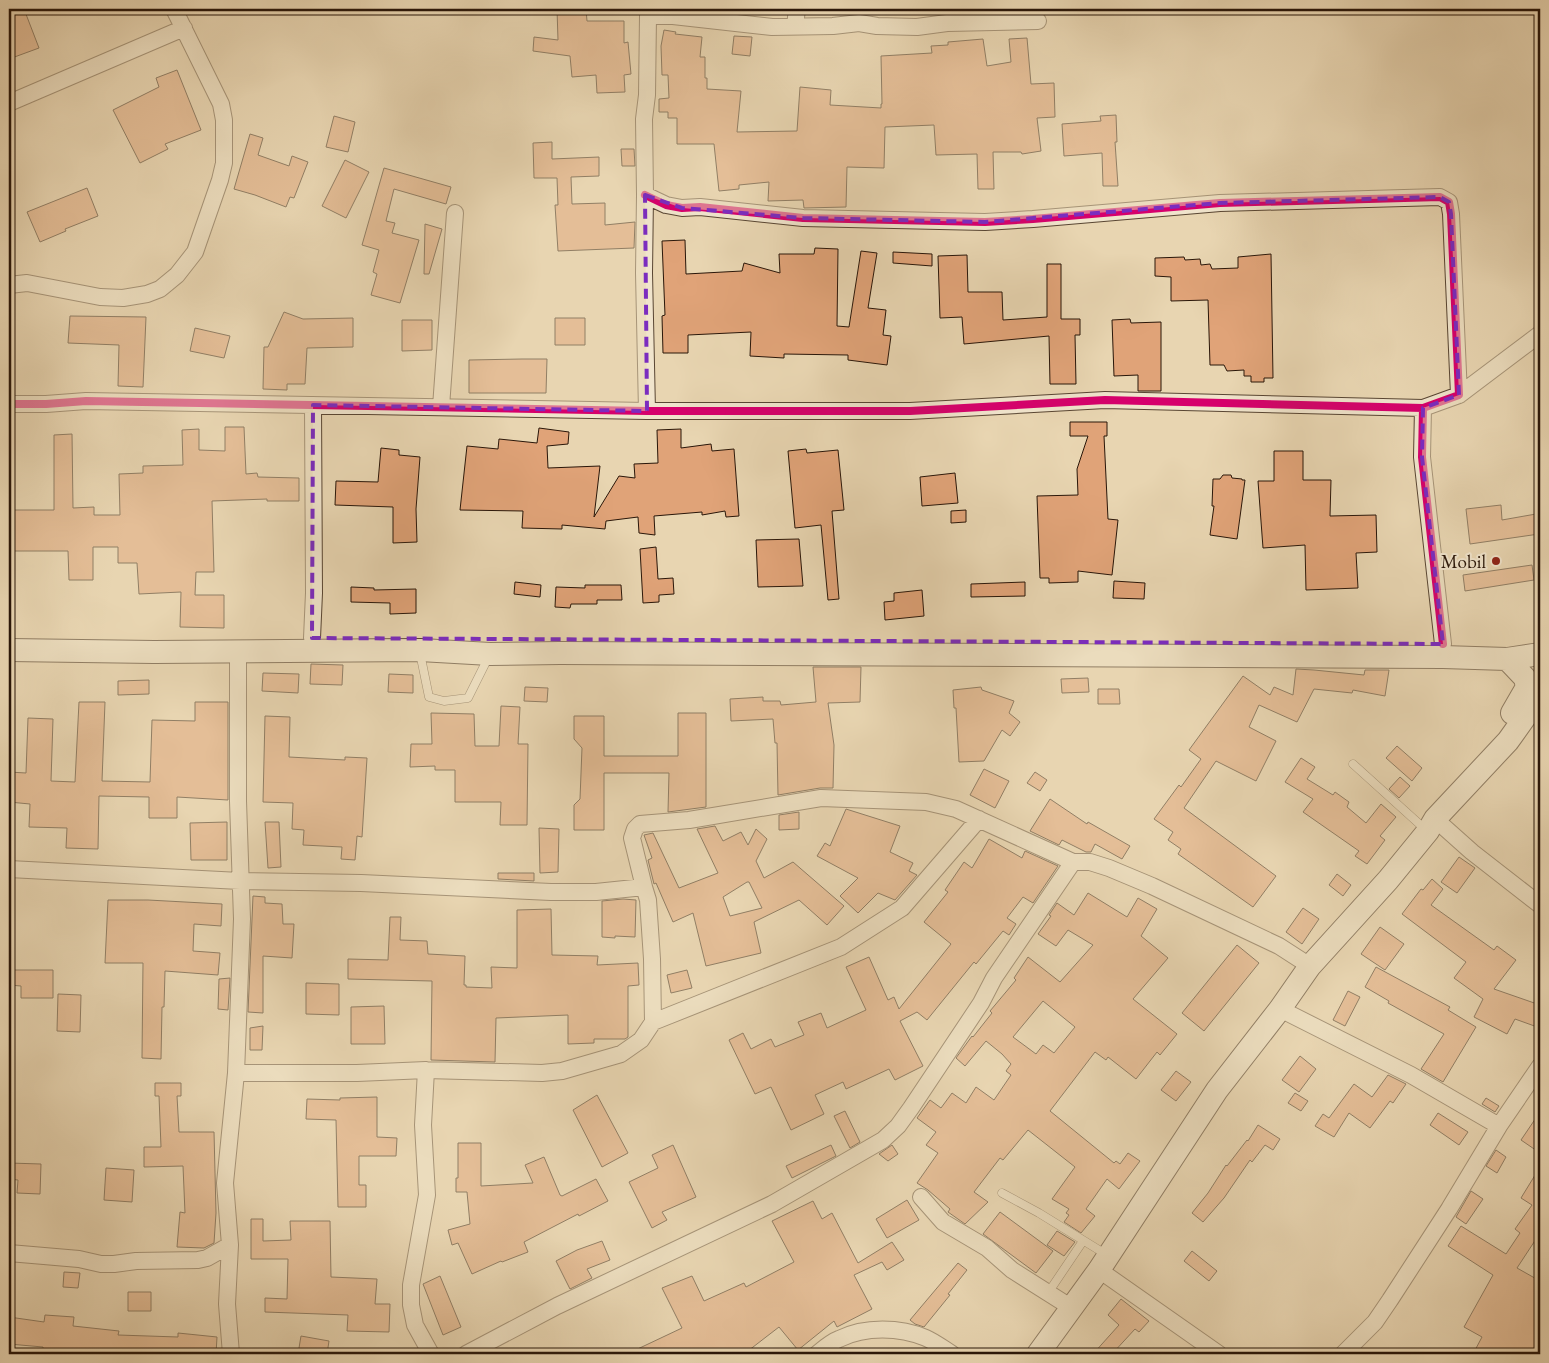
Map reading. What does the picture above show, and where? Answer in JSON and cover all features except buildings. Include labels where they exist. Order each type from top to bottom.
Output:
[{"type":"main road","points":[[9,637],[154,639],[312,638],[1507,659],[1540,654]]},
{"type":"main road","points":[[9,650],[154,652],[420,650],[490,654],[920,648],[1444,644],[1507,646],[1540,641]]},
{"type":"main road","points":[[1479,770],[1494,739],[1521,701],[1527,687],[1525,678],[1507,659]]},
{"type":"main road","points":[[1038,1354],[1104,1263],[1218,1090],[1280,1009],[1310,966],[1388,880],[1431,825],[1479,770],[1508,741],[1540,696]]},
{"type":"street","points":[[9,285],[27,283],[100,297],[123,298],[147,294],[160,289],[177,275],[195,252],[224,163],[224,120],[222,104],[174,9]]},
{"type":"street","points":[[795,26],[797,9]]},
{"type":"street","points":[[647,411],[644,273],[644,119],[647,95],[648,12],[772,27],[833,26],[859,23],[877,26],[917,27],[947,23],[1038,21]]},
{"type":"street","points":[[9,103],[184,28]]},
{"type":"street","points":[[645,195],[666,205],[682,208],[700,207],[802,218],[984,222],[1220,203],[1440,197],[1449,202],[1451,214],[1459,395]]},
{"type":"street","points":[[441,407],[455,213]]},
{"type":"street","points":[[9,404],[86,401],[647,411],[910,411],[1105,400],[1423,408],[1459,395],[1540,334]]},
{"type":"street","points":[[312,638],[314,593],[313,406]]},
{"type":"street","points":[[1423,408],[1422,458],[1444,644]]},
{"type":"street","points":[[231,1354],[227,1304],[230,1245],[226,1183],[236,1073],[242,919],[238,651]]},
{"type":"street","points":[[653,1022],[650,920],[648,900],[632,838],[634,829],[640,824],[689,820],[820,798],[926,802],[956,809],[1074,862],[1090,862],[1152,886],[1233,926],[1279,946],[1310,966]]},
{"type":"street","points":[[236,1073],[357,1073],[426,1070],[542,1074],[562,1071],[620,1054],[641,1040],[653,1022],[841,947],[902,908],[979,819]]},
{"type":"street","points":[[1431,825],[1472,852],[1540,905]]},
{"type":"street","points":[[466,1354],[557,1306],[772,1204],[883,1140],[898,1126],[911,1108],[981,1003],[994,978],[1074,862]]},
{"type":"street","points":[[9,869],[240,881],[551,892],[596,892],[644,887]]},
{"type":"street","points":[[1280,1009],[1411,1075],[1499,1126]]},
{"type":"street","points":[[1343,1354],[1375,1322],[1460,1192],[1499,1126],[1540,1066]]},
{"type":"street","points":[[426,1070],[423,1125],[427,1195],[411,1285],[411,1305],[415,1325],[431,1354]]},
{"type":"street","points":[[921,1197],[943,1222],[986,1248],[1012,1270],[1072,1308]]},
{"type":"street","points":[[9,1252],[114,1264],[136,1260],[198,1260],[207,1258],[230,1245]]},
{"type":"street","points":[[1104,1263],[1219,1354]]},
{"type":"street","points":[[817,1354],[839,1339],[854,1334],[882,1330],[903,1331],[928,1338],[952,1354]]},
{"type":"lane","points":[[420,650],[429,696],[444,700],[468,698],[490,654]]},
{"type":"lane","points":[[1353,764],[1431,825]]},
{"type":"lane","points":[[1002,1194],[1039,1213],[1083,1241],[1104,1263]]},
{"type":"lane","points":[[1048,1293],[1083,1241]]},
{"type":"highlighted area","points":[[645,195],[682,208],[803,218],[985,222],[1220,203],[1440,197],[1449,202],[1451,214],[1459,395],[1423,408],[1422,457],[1443,644],[312,638],[313,405],[647,411]]},
{"type":"cycle path","points":[[645,195],[666,205],[682,208],[700,207],[803,218],[985,222],[1220,203],[1440,197],[1449,202],[1459,395],[1423,408],[1422,457],[1443,644]]},
{"type":"cycle path","points":[[9,404],[86,401],[647,411],[910,411],[1105,400],[1423,408]]},
{"type":"place","name":"Mobil","points":[[1496,561]]}]
